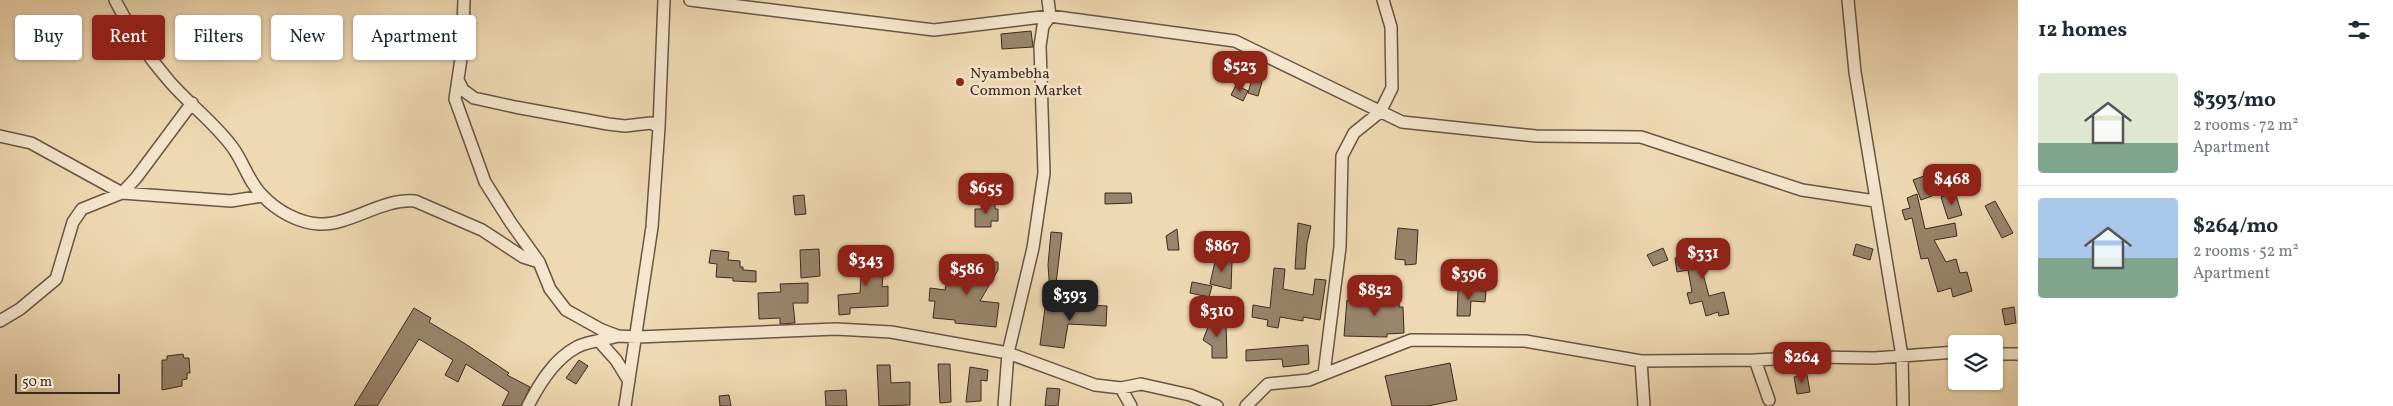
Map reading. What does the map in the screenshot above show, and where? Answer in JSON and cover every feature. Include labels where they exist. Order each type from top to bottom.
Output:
[{"type":"street","points":[[115,0],[127,22],[167,79],[233,148],[262,196],[280,210],[303,222],[321,225],[337,222],[374,208],[407,200],[415,201],[482,230],[523,257],[540,262]]},
{"type":"street","points":[[464,0],[459,82],[455,99],[485,182],[511,223],[540,262],[550,289],[566,310],[602,330],[618,336],[637,337],[836,329],[891,332],[1008,353],[1095,385],[1121,388],[1141,384],[1190,395],[1217,406]]},
{"type":"street","points":[[625,406],[637,337],[652,227],[659,126],[664,0]]},
{"type":"street","points":[[690,0],[934,30],[1050,16],[1235,41],[1402,122],[1536,136],[1641,137],[1802,190],[1875,201]]},
{"type":"street","points":[[1004,406],[1008,353],[1033,248],[1044,173],[1040,46],[1043,26],[1050,16],[1048,0]]},
{"type":"street","points":[[1324,374],[1340,247],[1342,156],[1354,133],[1380,112],[1392,88],[1391,27],[1382,0]]},
{"type":"street","points":[[1848,0],[1855,72],[1902,356],[1903,406]]},
{"type":"street","points":[[459,82],[463,90],[474,98],[608,124],[626,126],[651,123],[659,126]]},
{"type":"street","points":[[0,321],[20,309],[56,279],[73,222],[82,209],[122,193],[142,171],[192,103]]},
{"type":"street","points":[[0,136],[31,143],[62,162],[122,193],[231,201],[262,196]]},
{"type":"street","points":[[528,406],[551,368],[577,347],[618,336]]},
{"type":"street","points":[[1246,406],[1268,384],[1309,380],[1411,340],[1525,341],[1641,361],[1902,356],[1948,353]]},
{"type":"street","points":[[599,341],[616,360],[628,381]]},
{"type":"street","points":[[2003,354],[2018,354]]},
{"type":"street","points":[[1754,360],[1769,400]]},
{"type":"street","points":[[1641,361],[1644,406]]},
{"type":"street","points":[[1121,388],[1131,406]]},
{"type":"building","points":[[1031,31],[1033,47],[1002,49],[1001,34]]},
{"type":"building","points":[[1252,79],[1262,82],[1258,96],[1248,93]]},
{"type":"building","points":[[1236,85],[1248,91],[1243,101],[1231,95]]},
{"type":"building","points":[[1924,176],[1932,196],[1921,200],[1913,180]]},
{"type":"building","points":[[1955,192],[1962,215],[1948,219],[1941,197]]},
{"type":"building","points":[[1105,193],[1131,193],[1132,203],[1105,204]]},
{"type":"building","points":[[1917,194],[1925,229],[1955,223],[1957,236],[1934,240],[1946,262],[1956,259],[1960,273],[1967,272],[1972,291],[1953,297],[1951,288],[1938,292],[1928,258],[1921,259],[1912,218],[1905,220],[1902,210],[1910,208],[1907,198]]},
{"type":"building","points":[[804,195],[806,214],[795,215],[793,196]]},
{"type":"building","points":[[1995,201],[2013,233],[2002,238],[1985,206]]},
{"type":"building","points":[[982,202],[995,202],[995,209],[998,209],[998,221],[991,221],[991,227],[975,227],[975,209],[982,209]]},
{"type":"building","points":[[1298,223],[1311,226],[1307,243],[1305,269],[1295,269]]},
{"type":"building","points":[[1398,228],[1418,230],[1416,264],[1405,265],[1405,260],[1395,259]]},
{"type":"building","points":[[1177,229],[1179,250],[1168,250],[1166,236]]},
{"type":"building","points":[[1051,232],[1062,233],[1055,292],[1050,292],[1048,265]]},
{"type":"building","points":[[1714,242],[1722,260],[1702,270],[1709,296],[1724,292],[1729,314],[1719,316],[1718,312],[1706,316],[1702,301],[1690,304],[1687,293],[1692,292],[1688,270],[1677,272],[1675,258],[1704,253],[1701,248]]},
{"type":"building","points":[[1856,244],[1873,249],[1870,260],[1853,255]]},
{"type":"building","points":[[863,247],[876,247],[876,271],[883,276],[882,287],[888,286],[888,306],[850,308],[850,314],[839,315],[838,295],[860,293]]},
{"type":"building","points":[[1663,248],[1668,260],[1653,266],[1647,255]]},
{"type":"building","points":[[819,249],[820,276],[801,278],[800,250]]},
{"type":"building","points":[[711,250],[729,252],[728,260],[740,261],[740,267],[743,267],[743,270],[756,271],[756,282],[733,281],[733,278],[716,277],[717,264],[709,263]]},
{"type":"building","points":[[1216,257],[1232,261],[1231,289],[1210,284]]},
{"type":"building","points":[[972,262],[998,262],[998,270],[980,301],[999,303],[996,327],[955,323],[955,320],[933,318],[935,301],[929,301],[930,288],[945,290],[951,263],[972,268]]},
{"type":"building","points":[[1274,268],[1285,269],[1283,289],[1313,295],[1315,279],[1326,280],[1320,320],[1303,317],[1303,321],[1280,317],[1278,328],[1267,326],[1268,320],[1252,317],[1253,305],[1270,308]]},
{"type":"building","points":[[1192,282],[1212,286],[1209,297],[1190,293]]},
{"type":"building","points":[[808,283],[808,303],[793,303],[795,323],[780,324],[780,318],[759,319],[758,293],[781,292],[780,284]]},
{"type":"building","points":[[1458,290],[1486,291],[1485,302],[1471,301],[1470,316],[1457,316]]},
{"type":"building","points":[[1377,291],[1400,293],[1399,307],[1403,307],[1404,333],[1387,334],[1387,337],[1344,336],[1347,300],[1378,302]]},
{"type":"building","points":[[1073,304],[1107,306],[1106,326],[1068,324],[1064,348],[1040,345],[1045,308],[1073,311]]},
{"type":"building","points":[[2014,307],[2016,323],[2005,325],[2002,309]]},
{"type":"building","points":[[414,308],[431,318],[429,322],[509,373],[507,375],[530,387],[521,406],[502,406],[509,392],[466,364],[458,382],[445,375],[453,360],[419,339],[377,406],[354,406]]},
{"type":"building","points":[[1212,317],[1226,322],[1227,358],[1212,358],[1212,346],[1203,340]]},
{"type":"building","points":[[1308,345],[1309,364],[1283,367],[1282,359],[1246,361],[1246,350]]},
{"type":"building","points":[[183,354],[184,358],[189,358],[190,373],[187,373],[187,379],[182,380],[182,386],[162,390],[162,360],[167,360],[167,356]]},
{"type":"building","points":[[579,360],[588,366],[576,384],[566,378]]},
{"type":"building","points":[[1450,363],[1457,400],[1428,406],[1392,406],[1385,376]]},
{"type":"building","points":[[938,364],[950,364],[951,402],[940,403]]},
{"type":"building","points":[[877,365],[890,365],[891,383],[910,382],[910,405],[879,406]]},
{"type":"building","points":[[970,367],[988,370],[987,381],[981,380],[981,401],[966,402]]},
{"type":"building","points":[[1807,375],[1810,392],[1797,394],[1794,377]]},
{"type":"building","points":[[1047,388],[1060,389],[1058,406],[1045,406]]},
{"type":"building","points":[[846,390],[847,406],[826,406],[825,391]]},
{"type":"building","points":[[729,395],[731,406],[720,406],[719,396]]},
{"type":"place","name":"Nyambebha Common Market","points":[[960,82]]}]
